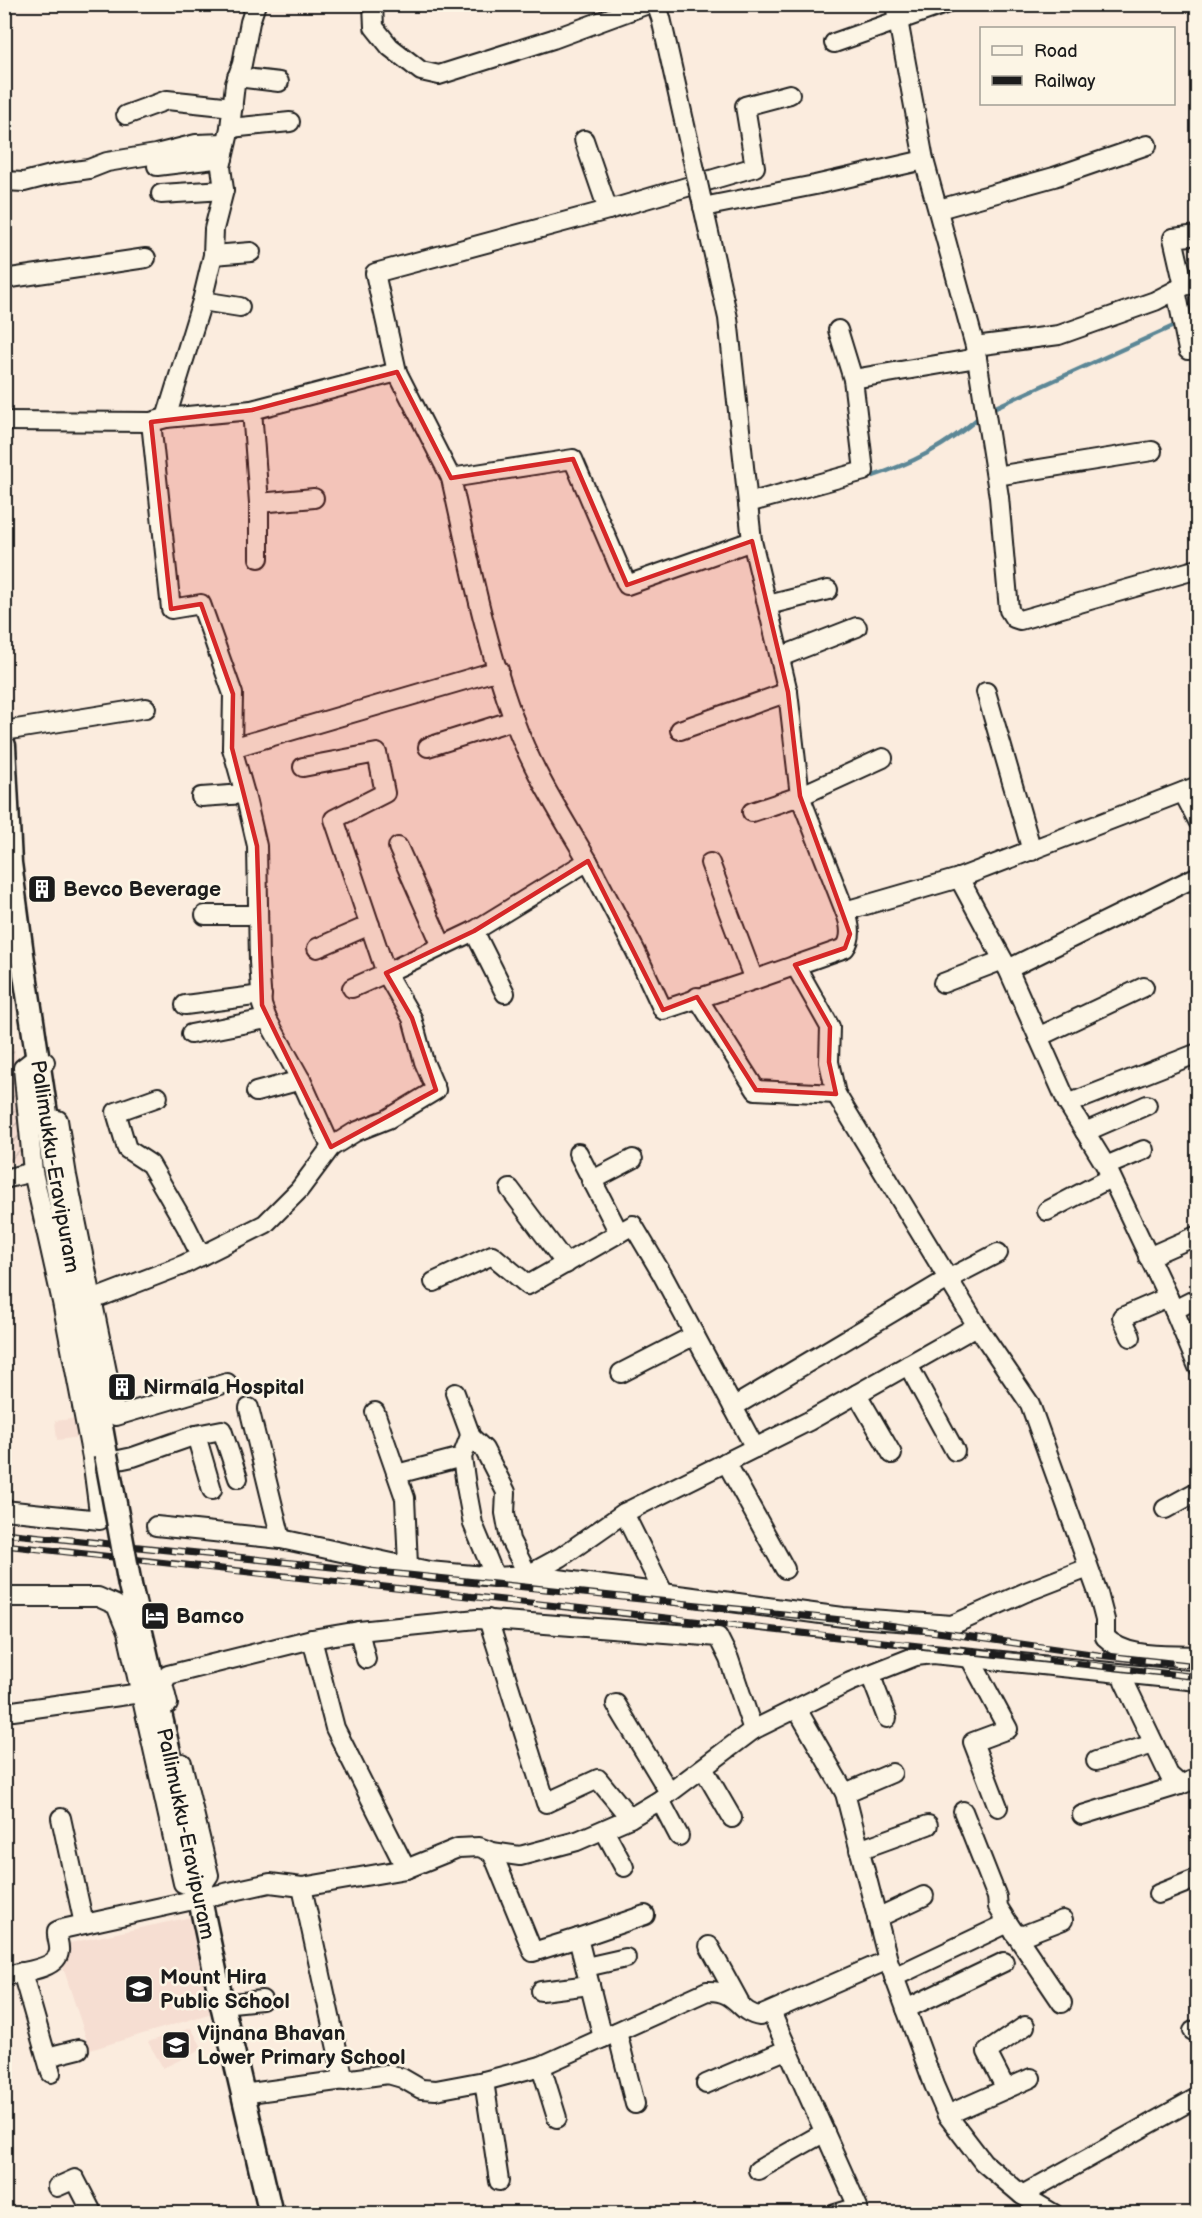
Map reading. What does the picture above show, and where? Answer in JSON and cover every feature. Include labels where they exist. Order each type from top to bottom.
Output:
[{"type":"main road","name":"Pallimukku-Eravipuram","points":[[4,746],[7,863],[54,1167],[85,1302],[97,1412],[130,1585],[169,1752],[242,2094],[271,2214]]},
{"type":"street","points":[[256,4],[237,77],[221,167],[224,190],[214,229],[213,255],[202,301],[159,420],[171,609],[201,604],[233,694],[232,748],[257,846],[257,915],[262,995],[267,1019],[301,1080],[331,1147]]},
{"type":"street","points":[[373,4],[374,27],[390,46],[421,71],[439,75],[554,39],[648,4]]},
{"type":"street","points":[[656,4],[661,18],[695,170],[702,202],[728,318],[752,541],[788,692],[800,796],[845,911],[850,934],[850,942],[845,948],[663,1010],[636,952],[588,861],[536,772],[514,720],[477,594],[451,478],[397,372],[375,273],[608,210],[754,167],[745,106],[790,94]]},
{"type":"street","points":[[834,43],[896,12],[945,4]]},
{"type":"street","points":[[896,12],[924,160],[976,352],[996,476],[1009,610],[1014,618],[1020,620],[1197,569]]},
{"type":"street","points":[[237,77],[279,82]]},
{"type":"street","points":[[126,116],[167,100],[233,107]]},
{"type":"street","points":[[158,166],[290,122]]},
{"type":"street","points":[[584,140],[608,210]]},
{"type":"street","points":[[4,181],[24,182],[55,174],[89,170],[107,162],[156,154],[196,144],[226,143]]},
{"type":"street","points":[[939,209],[1054,177],[1147,145]]},
{"type":"street","points":[[702,202],[924,160]]},
{"type":"street","points":[[161,194],[224,190]]},
{"type":"street","points":[[1188,350],[1186,286],[1173,238],[1197,235]]},
{"type":"street","points":[[213,255],[252,252]]},
{"type":"street","points":[[4,279],[146,258]]},
{"type":"street","points":[[853,379],[1059,335],[1155,301],[1186,286]]},
{"type":"street","points":[[202,301],[240,307]]},
{"type":"street","points":[[748,503],[864,471],[853,379],[838,330]]},
{"type":"street","points":[[4,421],[159,420],[252,410],[397,372]]},
{"type":"street","points":[[252,410],[259,503],[259,558]]},
{"type":"street","points":[[996,476],[1152,451]]},
{"type":"street","points":[[451,478],[573,459],[627,585],[752,541]]},
{"type":"street","points":[[259,503],[314,498]]},
{"type":"street","points":[[768,605],[828,590]]},
{"type":"street","points":[[780,657],[857,627]]},
{"type":"street","points":[[232,748],[498,670]]},
{"type":"street","points":[[680,730],[788,692]]},
{"type":"street","points":[[986,692],[1032,851]]},
{"type":"street","points":[[4,731],[146,708]]},
{"type":"street","points":[[428,747],[514,720]]},
{"type":"street","points":[[227,1383],[116,1416],[85,1302],[146,1281],[265,1224],[298,1190],[331,1147],[355,1132],[388,1119],[436,1090],[424,1062],[412,1018],[386,973],[334,819],[385,793],[377,753],[303,767]]},
{"type":"street","points":[[752,812],[800,796],[883,758]]},
{"type":"street","points":[[845,911],[959,878],[1190,789],[1197,821]]},
{"type":"street","points":[[201,797],[245,794]]},
{"type":"street","points":[[398,847],[442,946]]},
{"type":"street","points":[[352,988],[474,931],[588,861]]},
{"type":"street","points":[[710,863],[754,980]]},
{"type":"street","points":[[943,983],[1006,964],[1197,876]]},
{"type":"street","points":[[959,878],[1006,964],[1068,1104],[1108,1172],[1171,1303],[1197,1367]]},
{"type":"street","points":[[205,915],[257,915]]},
{"type":"street","points":[[317,948],[370,925]]},
{"type":"street","points":[[474,931],[506,993]]},
{"type":"street","points":[[795,965],[830,1027],[829,1062],[836,1094],[977,1326],[1030,1404],[1105,1620],[1106,1637],[1114,1645],[1130,1652],[1197,1656]]},
{"type":"street","points":[[1038,1037],[1143,987]]},
{"type":"street","points":[[185,1005],[215,1003],[262,995]]},
{"type":"street","points":[[697,997],[756,1090],[836,1094]]},
{"type":"street","points":[[191,1034],[267,1019]]},
{"type":"street","points":[[1068,1104],[1197,1053]]},
{"type":"street","points":[[4,1510],[100,1520],[93,1465],[62,1302],[33,1172],[23,1068],[37,1057]]},
{"type":"street","points":[[256,1092],[301,1080]]},
{"type":"street","points":[[158,1097],[116,1112],[127,1149],[150,1164],[201,1256]]},
{"type":"street","points":[[1085,1132],[1147,1105]]},
{"type":"street","points":[[1047,1211],[1144,1150]]},
{"type":"street","points":[[578,1153],[619,1233]]},
{"type":"street","points":[[591,1180],[633,1159]]},
{"type":"street","points":[[4,1179],[33,1172]]},
{"type":"street","points":[[510,1189],[566,1264]]},
{"type":"street","points":[[434,1282],[492,1255],[528,1285],[633,1225],[755,1448]]},
{"type":"street","points":[[1148,1257],[1197,1235]]},
{"type":"street","points":[[733,1407],[948,1279],[998,1253]]},
{"type":"street","points":[[1131,1337],[1122,1317],[1197,1298]]},
{"type":"street","points":[[528,1575],[561,1557],[624,1514],[857,1394],[977,1326]]},
{"type":"street","points":[[621,1373],[695,1335]]},
{"type":"street","points":[[908,1365],[955,1451]]},
{"type":"street","points":[[456,1393],[470,1436],[484,1449],[506,1492],[505,1513],[510,1540],[528,1575]]},
{"type":"street","points":[[857,1394],[892,1454]]},
{"type":"street","points":[[249,1408],[281,1539]]},
{"type":"street","points":[[375,1412],[405,1498],[408,1565]]},
{"type":"street","points":[[93,1465],[133,1457],[196,1435],[222,1430],[238,1478]]},
{"type":"street","points":[[196,1435],[212,1490]]},
{"type":"street","points":[[470,1436],[462,1457],[473,1524],[495,1577]]},
{"type":"street","points":[[397,1474],[462,1457]]},
{"type":"street","points":[[726,1462],[785,1569]]},
{"type":"street","points":[[1165,1509],[1197,1491]]},
{"type":"street","points":[[624,1514],[664,1594]]},
{"type":"street","points":[[156,1526],[281,1539],[429,1571],[495,1577],[528,1575],[843,1617],[951,1625],[1088,1568]]},
{"type":"street","points":[[4,1597],[98,1598],[116,1605],[127,1632],[183,1883],[199,1889]]},
{"type":"street","points":[[199,1889],[209,1875],[163,1684],[168,1675],[312,1639],[359,1631],[477,1618],[718,1637],[729,1659],[753,1730]]},
{"type":"street","points":[[488,1619],[546,1803],[598,1779],[630,1818]]},
{"type":"street","points":[[359,1631],[366,1659]]},
{"type":"street","points":[[312,1639],[335,1728],[406,1869]]},
{"type":"street","points":[[79,2049],[49,2065],[9,1972],[49,1965],[56,1960],[59,1951],[57,1931],[199,1889],[270,1883],[302,1887],[406,1869],[458,1848],[479,1847],[492,1852],[520,1856],[577,1841],[630,1818],[664,1796],[753,1730],[870,1674],[916,1656],[933,1654],[1197,1681]]},
{"type":"street","points":[[970,1658],[1008,1729],[973,1742],[998,1807]]},
{"type":"street","points":[[870,1674],[887,1718]]},
{"type":"street","points":[[1124,1674],[1124,1681],[1169,1774],[1189,1781]]},
{"type":"street","points":[[13,1711],[141,1693]]},
{"type":"street","points":[[616,1704],[664,1796],[679,1836]]},
{"type":"street","points":[[797,1709],[845,1793],[891,1969],[934,2085],[948,2115],[982,2162],[1022,2195],[1053,2213]]},
{"type":"street","points":[[1096,1761],[1154,1744]]},
{"type":"street","points":[[703,1768],[732,1818]]},
{"type":"street","points":[[845,1793],[892,1773]]},
{"type":"street","points":[[1082,1815],[1189,1781]]},
{"type":"street","points":[[963,1811],[997,1897],[998,1907],[1062,2003]]},
{"type":"street","points":[[61,1818],[84,1924]]},
{"type":"street","points":[[859,1850],[927,1825]]},
{"type":"street","points":[[604,1830],[624,1867]]},
{"type":"street","points":[[492,1852],[533,1952],[645,1915]]},
{"type":"street","points":[[1158,1894],[1197,1878]]},
{"type":"street","points":[[302,1887],[344,2081]]},
{"type":"street","points":[[877,1918],[924,1896]]},
{"type":"street","points":[[242,2094],[388,2074],[402,2078],[421,2089],[436,2090],[484,2081],[541,2066],[707,1991],[720,1991],[730,1995],[751,2014],[760,2016],[1012,1928],[1024,1935],[1063,1920]]},
{"type":"street","points":[[578,1938],[590,1985],[635,2104]]},
{"type":"street","points":[[709,1946],[740,2003]]},
{"type":"street","points":[[585,1967],[626,1958]]},
{"type":"street","points":[[906,2009],[1004,1962]]},
{"type":"street","points":[[541,1991],[590,1985]]},
{"type":"street","points":[[222,2004],[262,2000]]},
{"type":"street","points":[[771,2012],[858,2207],[835,2214]]},
{"type":"street","points":[[1006,2089],[987,2052],[1024,2026]]},
{"type":"street","points":[[706,2084],[788,2049]]},
{"type":"street","points":[[541,2066],[557,2118]]},
{"type":"street","points":[[948,2115],[1031,2078]]},
{"type":"street","points":[[484,2081],[499,2181]]},
{"type":"street","points":[[1022,2195],[1197,2097]]},
{"type":"street","points":[[758,2170],[825,2132]]},
{"type":"street","points":[[57,2187],[75,2179],[93,2214]]},
{"type":"highlighted area","points":[[397,372],[451,478],[573,459],[627,585],[752,541],[788,692],[800,796],[850,934],[845,948],[795,965],[830,1027],[829,1062],[836,1094],[756,1090],[697,997],[663,1010],[588,861],[474,931],[386,973],[412,1018],[436,1090],[331,1147],[262,1005],[257,846],[232,748],[233,694],[201,604],[171,609],[151,422],[252,410]]},
{"type":"shaded area","points":[[4,1000],[37,1160],[5,1165]]},
{"type":"shaded area","points":[[87,1417],[89,1436],[57,1440],[55,1421]]},
{"type":"shaded area","name":"Mount Hira Public School","points":[[196,1916],[212,2013],[90,2050],[62,1964],[70,1943]]},
{"type":"shaded area","name":"Vijnana Bhavan Lower Primary School","points":[[191,2028],[203,2049],[163,2068],[148,2042]]},
{"type":"waterway","points":[[1185,321],[1198,316]]},
{"type":"waterway","points":[[989,410],[1178,324]]},
{"type":"waterway","points":[[867,478],[899,467],[928,453],[982,415]]},
{"type":"railway","points":[[4,1533],[881,1624],[1098,1655],[1198,1666]]},
{"type":"railway","points":[[4,1545],[1198,1677]]},
{"type":"place","name":"Bevco Beverage","points":[[42,889]]},
{"type":"place","name":"Nirmala Hospital","points":[[122,1387]]},
{"type":"place","name":"Bamco","points":[[155,1616]]},
{"type":"place","name":"Mount Hira Public School","points":[[139,1989]]},
{"type":"place","name":"Vijnana Bhavan Lower Primary School","points":[[176,2045]]}]
